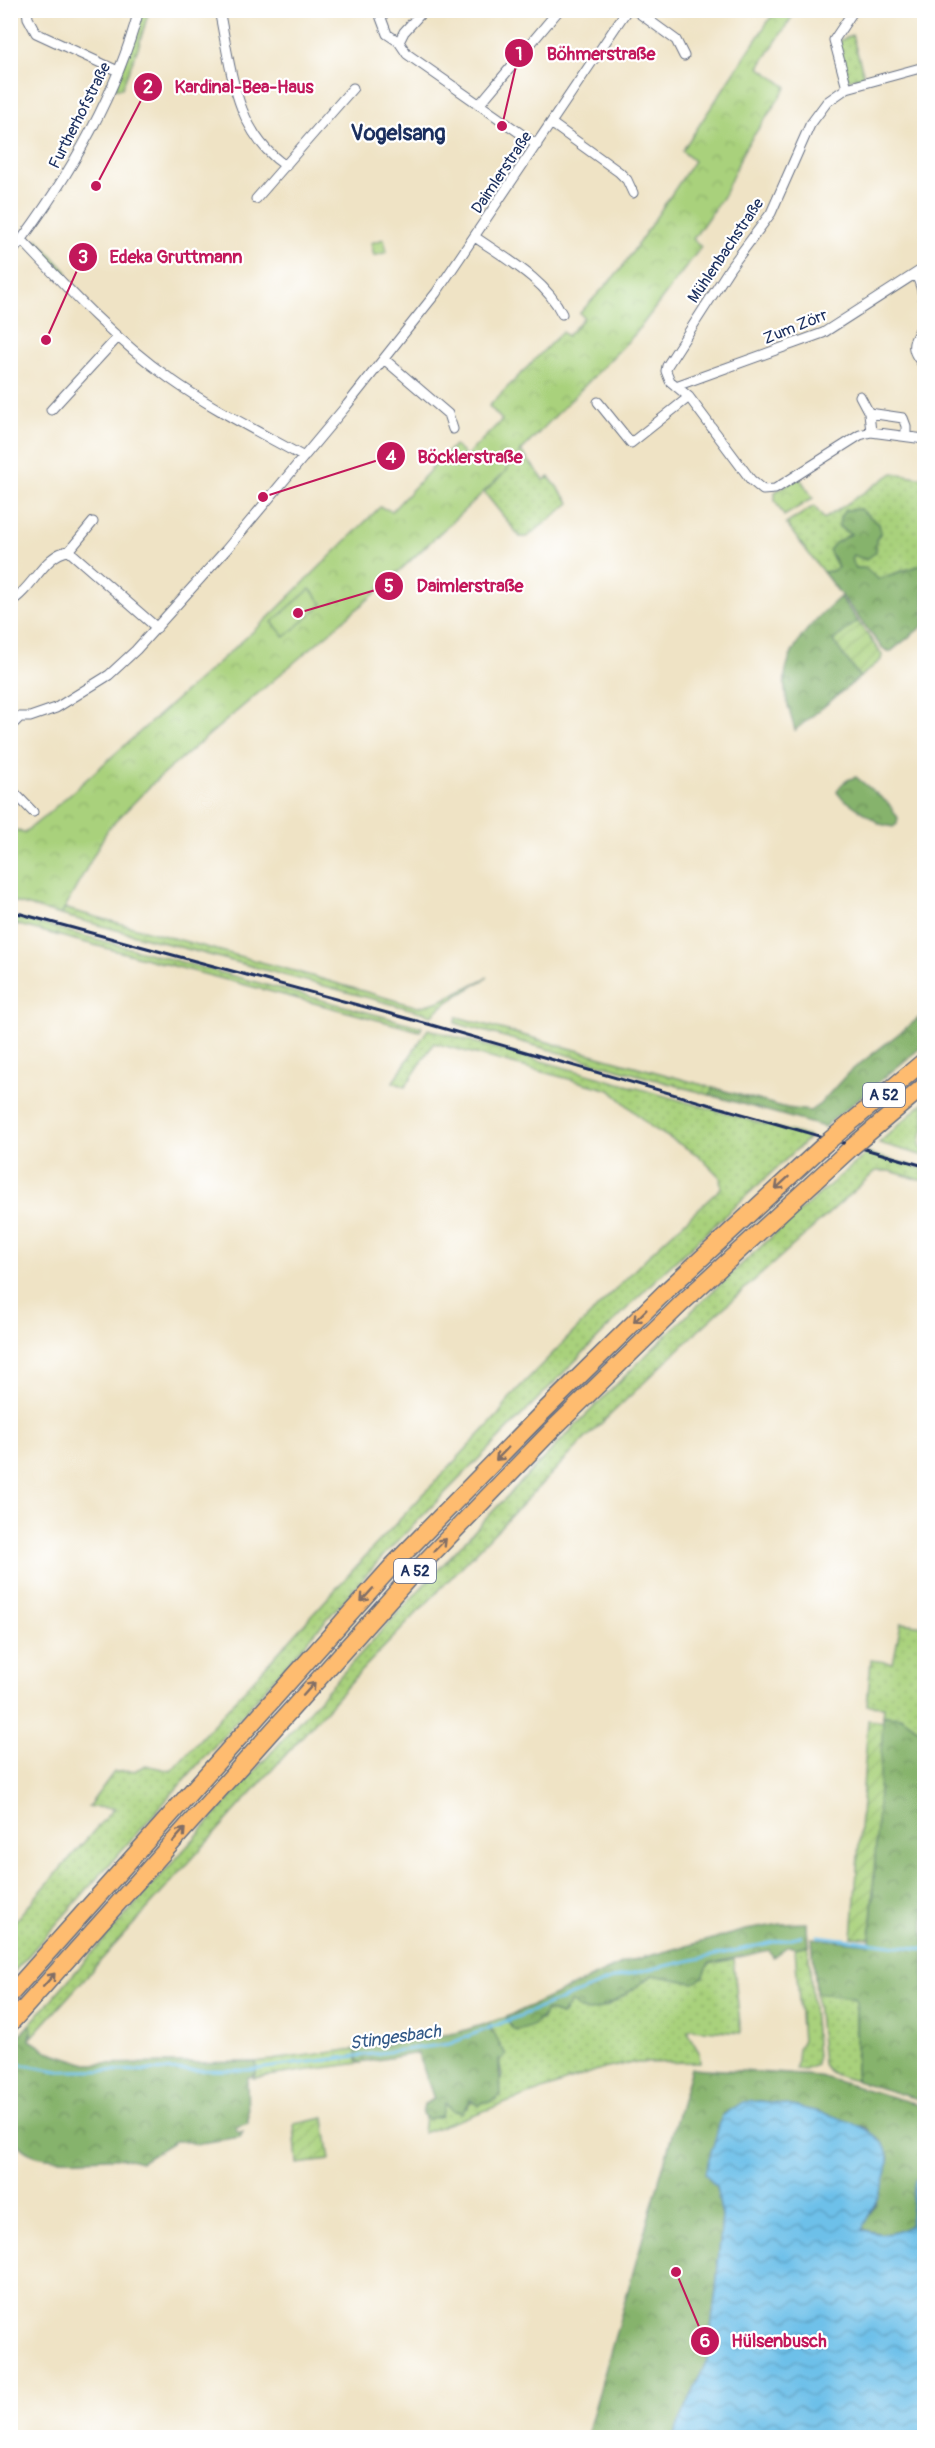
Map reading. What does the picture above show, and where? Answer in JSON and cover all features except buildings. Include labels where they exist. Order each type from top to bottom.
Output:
[{"type":"highway","name":"A 52","points":[[10,1995],[402,1556],[665,1292],[825,1143],[924,1061]]},
{"type":"highway","name":"A 52","points":[[10,2024],[409,1578],[555,1427],[738,1250],[924,1086]]},
{"type":"street","points":[[27,10],[29,21],[36,33],[118,71]]},
{"type":"street","name":"Furtherhofstraße","points":[[10,255],[83,147],[118,71],[139,10]]},
{"type":"street","points":[[219,10],[241,107],[261,145],[286,166]]},
{"type":"street","points":[[378,10],[387,34],[399,42],[404,51],[537,145]]},
{"type":"street","points":[[399,42],[404,32],[424,10]]},
{"type":"street","points":[[479,105],[559,10]]},
{"type":"street","name":"Daimlerstraße","points":[[10,727],[15,717],[46,712],[79,696],[119,667],[226,550],[384,359],[436,292],[627,10]]},
{"type":"street","points":[[635,10],[676,40],[684,56]]},
{"type":"street","points":[[847,88],[834,40],[854,10]]},
{"type":"street","name":"Mühlenbachstraße","points":[[676,386],[670,381],[667,366],[729,268],[771,213],[818,112],[826,102],[847,88],[924,67]]},
{"type":"street","points":[[256,199],[353,88]]},
{"type":"street","name":"Daimlerstraße","points":[[551,123],[619,172],[627,180],[633,193]]},
{"type":"street","name":"Daimlerstraße","points":[[475,237],[529,275],[557,302],[562,314]]},
{"type":"street","points":[[22,240],[118,337],[169,378],[304,457]]},
{"type":"street","name":"Zum Zörr","points":[[676,386],[823,333],[924,268]]},
{"type":"street","points":[[916,275],[922,287],[923,313],[922,325],[914,346],[915,353],[924,366]]},
{"type":"street","points":[[51,410],[118,337]]},
{"type":"street","points":[[384,359],[448,414],[453,429]]},
{"type":"street","points":[[676,386],[689,397],[751,480],[763,490],[775,489],[850,441],[871,432],[924,439]]},
{"type":"street","points":[[860,396],[869,413],[871,432]]},
{"type":"street","points":[[598,402],[631,443],[689,397]]},
{"type":"street","points":[[869,413],[903,418],[906,436]]},
{"type":"street","points":[[10,602],[21,596],[53,556],[69,551],[93,522]]},
{"type":"street","points":[[69,551],[157,628]]},
{"type":"street","points":[[10,788],[33,812]]},
{"type":"green space","points":[[142,11],[149,11],[138,48],[122,88],[115,88]]},
{"type":"green space","points":[[775,11],[796,11],[759,67],[787,87],[745,148],[724,195],[693,239],[701,247],[636,333],[521,451],[505,472],[378,591],[155,781],[108,829],[61,915],[11,901],[10,828],[24,833],[44,817],[267,619],[380,507],[392,511],[454,445],[466,456],[502,420],[489,406],[562,332],[567,336],[584,318],[580,313],[621,269],[694,161],[682,151]]},
{"type":"green space","points":[[852,35],[864,76],[848,80],[837,42]]},
{"type":"green space","points":[[37,239],[67,272],[63,278],[37,248],[34,243]]},
{"type":"green space","points":[[384,239],[387,252],[374,256],[371,243]]},
{"type":"green space","points":[[521,451],[544,480],[549,477],[570,503],[527,537],[520,537],[484,492],[505,472]]},
{"type":"green space","points":[[893,473],[924,478],[924,564],[878,579],[856,568],[850,559],[876,540],[879,524],[860,509],[844,531],[852,534],[846,537],[833,558],[838,567],[832,571],[823,572],[786,524],[814,506],[824,519]]},
{"type":"green space","points":[[799,477],[813,498],[784,516],[775,501],[775,492]]},
{"type":"green space","points":[[860,509],[879,524],[881,532],[876,540],[876,552],[866,560],[853,555],[851,559],[856,568],[865,568],[878,579],[924,564],[924,625],[890,652],[882,648],[823,572],[832,571],[838,567],[829,550],[835,543],[851,534],[839,527],[840,517],[845,510]]},
{"type":"green space","points":[[310,589],[323,604],[285,637],[272,622]]},
{"type":"green space","points":[[840,597],[858,621],[833,641],[860,677],[795,730],[785,689],[788,662],[801,637]]},
{"type":"green space","points":[[858,621],[882,655],[881,660],[860,677],[833,641]]},
{"type":"green space","points":[[856,777],[889,804],[898,818],[897,824],[893,827],[880,824],[841,797],[837,792],[840,787]]},
{"type":"green space","points":[[63,908],[418,1007],[440,1001],[488,977],[446,1003],[432,1015],[61,915]]},
{"type":"green space","points":[[11,916],[422,1027],[420,1031],[11,923]]},
{"type":"green space","points":[[924,1014],[924,1045],[824,1127],[710,1095],[714,1088],[787,1108],[810,1111],[820,1104],[848,1073]]},
{"type":"green space","points":[[457,1017],[714,1088],[710,1095],[455,1023]]},
{"type":"green space","points":[[428,1029],[810,1137],[655,1280],[383,1556],[11,1975],[11,1925],[114,1808],[88,1807],[114,1772],[134,1771],[146,1765],[171,1771],[371,1550],[499,1414],[511,1396],[652,1252],[721,1188],[720,1177],[698,1155],[651,1127],[610,1090],[434,1043],[405,1087],[393,1082]]},
{"type":"green space","points":[[924,1102],[924,1129],[920,1146],[924,1150],[924,1156],[879,1143]]},
{"type":"green space","points":[[867,1153],[924,1169],[924,1181],[890,1171],[876,1171],[699,1330],[585,1439],[360,1672],[32,2037],[32,2029],[29,2025],[63,1986],[304,1716],[507,1497],[576,1425],[718,1286]]},
{"type":"green space","points":[[901,1623],[924,1626],[924,1733],[902,1717],[883,1716],[884,1706],[867,1705],[871,1660],[893,1663]]},
{"type":"green space","points":[[883,1716],[902,1717],[924,1733],[924,2101],[856,2081],[856,1999],[816,1992],[812,1938],[870,1944]]},
{"type":"green space","points":[[868,1720],[883,1722],[870,1938],[852,1937]]},
{"type":"green space","points":[[807,1923],[808,1945],[795,1948],[788,1946],[773,1957],[769,1950],[709,1964],[703,1977],[694,1983],[653,1975],[621,1998],[603,2007],[584,2011],[571,2002],[561,2015],[547,2010],[534,2024],[516,2031],[511,2027],[507,2017],[626,1962],[746,1930],[781,1924]]},
{"type":"green space","points":[[808,1945],[817,2056],[816,2065],[805,2070],[796,2069],[798,2048],[802,2042],[795,1948]]},
{"type":"green space","points":[[733,1959],[741,2033],[690,2029],[687,2032],[699,2052],[700,2062],[632,2063],[598,2070],[423,2133],[425,2116],[429,2119],[444,2103],[451,2110],[467,2108],[471,2100],[475,2104],[497,2099],[502,2075],[499,2060],[506,2055],[488,2023],[507,2017],[509,2023],[541,2020],[547,2010],[561,2015],[565,2012],[567,2004],[571,2002],[608,2006],[653,1975],[703,1977],[709,1964]]},
{"type":"green space","points":[[816,1992],[856,1999],[856,2081],[833,2074],[823,2064]]},
{"type":"green space","points":[[488,2023],[506,2055],[499,2060],[501,2095],[479,2106],[471,2100],[462,2113],[451,2110],[444,2103],[441,2116],[428,2119],[422,2114],[424,2104],[434,2099],[418,2053],[360,2063],[357,2060],[356,2049],[456,2033]]},
{"type":"green space","points":[[29,2025],[32,2029],[30,2040],[47,2051],[87,2064],[256,2062],[256,2074],[247,2078],[248,2123],[236,2127],[237,2132],[243,2132],[240,2137],[195,2144],[175,2141],[141,2162],[122,2158],[53,2159],[28,2152],[19,2145],[11,2143],[10,2046]]},
{"type":"green space","points":[[356,2049],[357,2060],[360,2063],[253,2078],[256,2074],[256,2062]]},
{"type":"green space","points":[[691,2068],[819,2076],[924,2106],[924,2178],[915,2180],[911,2225],[887,2234],[861,2228],[875,2206],[889,2157],[867,2128],[797,2107],[760,2101],[716,2187],[722,2216],[716,2291],[707,2360],[673,2437],[586,2438]]},
{"type":"green space","points":[[324,2118],[330,2160],[297,2164],[294,2124]]},
{"type":"water","points":[[760,2101],[793,2106],[836,2117],[873,2134],[884,2145],[888,2159],[885,2178],[879,2196],[862,2229],[887,2234],[910,2225],[915,2180],[924,2178],[924,2437],[673,2437],[707,2360],[716,2291],[722,2216],[716,2187],[705,2173],[722,2116],[743,2102]]},
{"type":"waterway","name":"Stingesbach","points":[[13,2063],[58,2071],[249,2070],[449,2044],[620,1976],[801,1936]]},
{"type":"waterway","name":"Stingesbach","points":[[818,1936],[924,1949]]},
{"type":"railway","points":[[10,911],[428,1024],[924,1166]]},
{"type":"place","name":"Böhmerstraße","points":[[502,126]]},
{"type":"place","name":"Kardinal-Bea-Haus","points":[[96,186]]},
{"type":"place","name":"Edeka Gruttmann","points":[[46,340]]},
{"type":"place","name":"Böcklerstraße","points":[[263,497]]},
{"type":"place","name":"Daimlerstraße","points":[[298,613]]},
{"type":"place","name":"Hülsenbusch","points":[[676,2272]]},
{"type":"district","name":"Vogelsang","points":[[398,132]]}]
